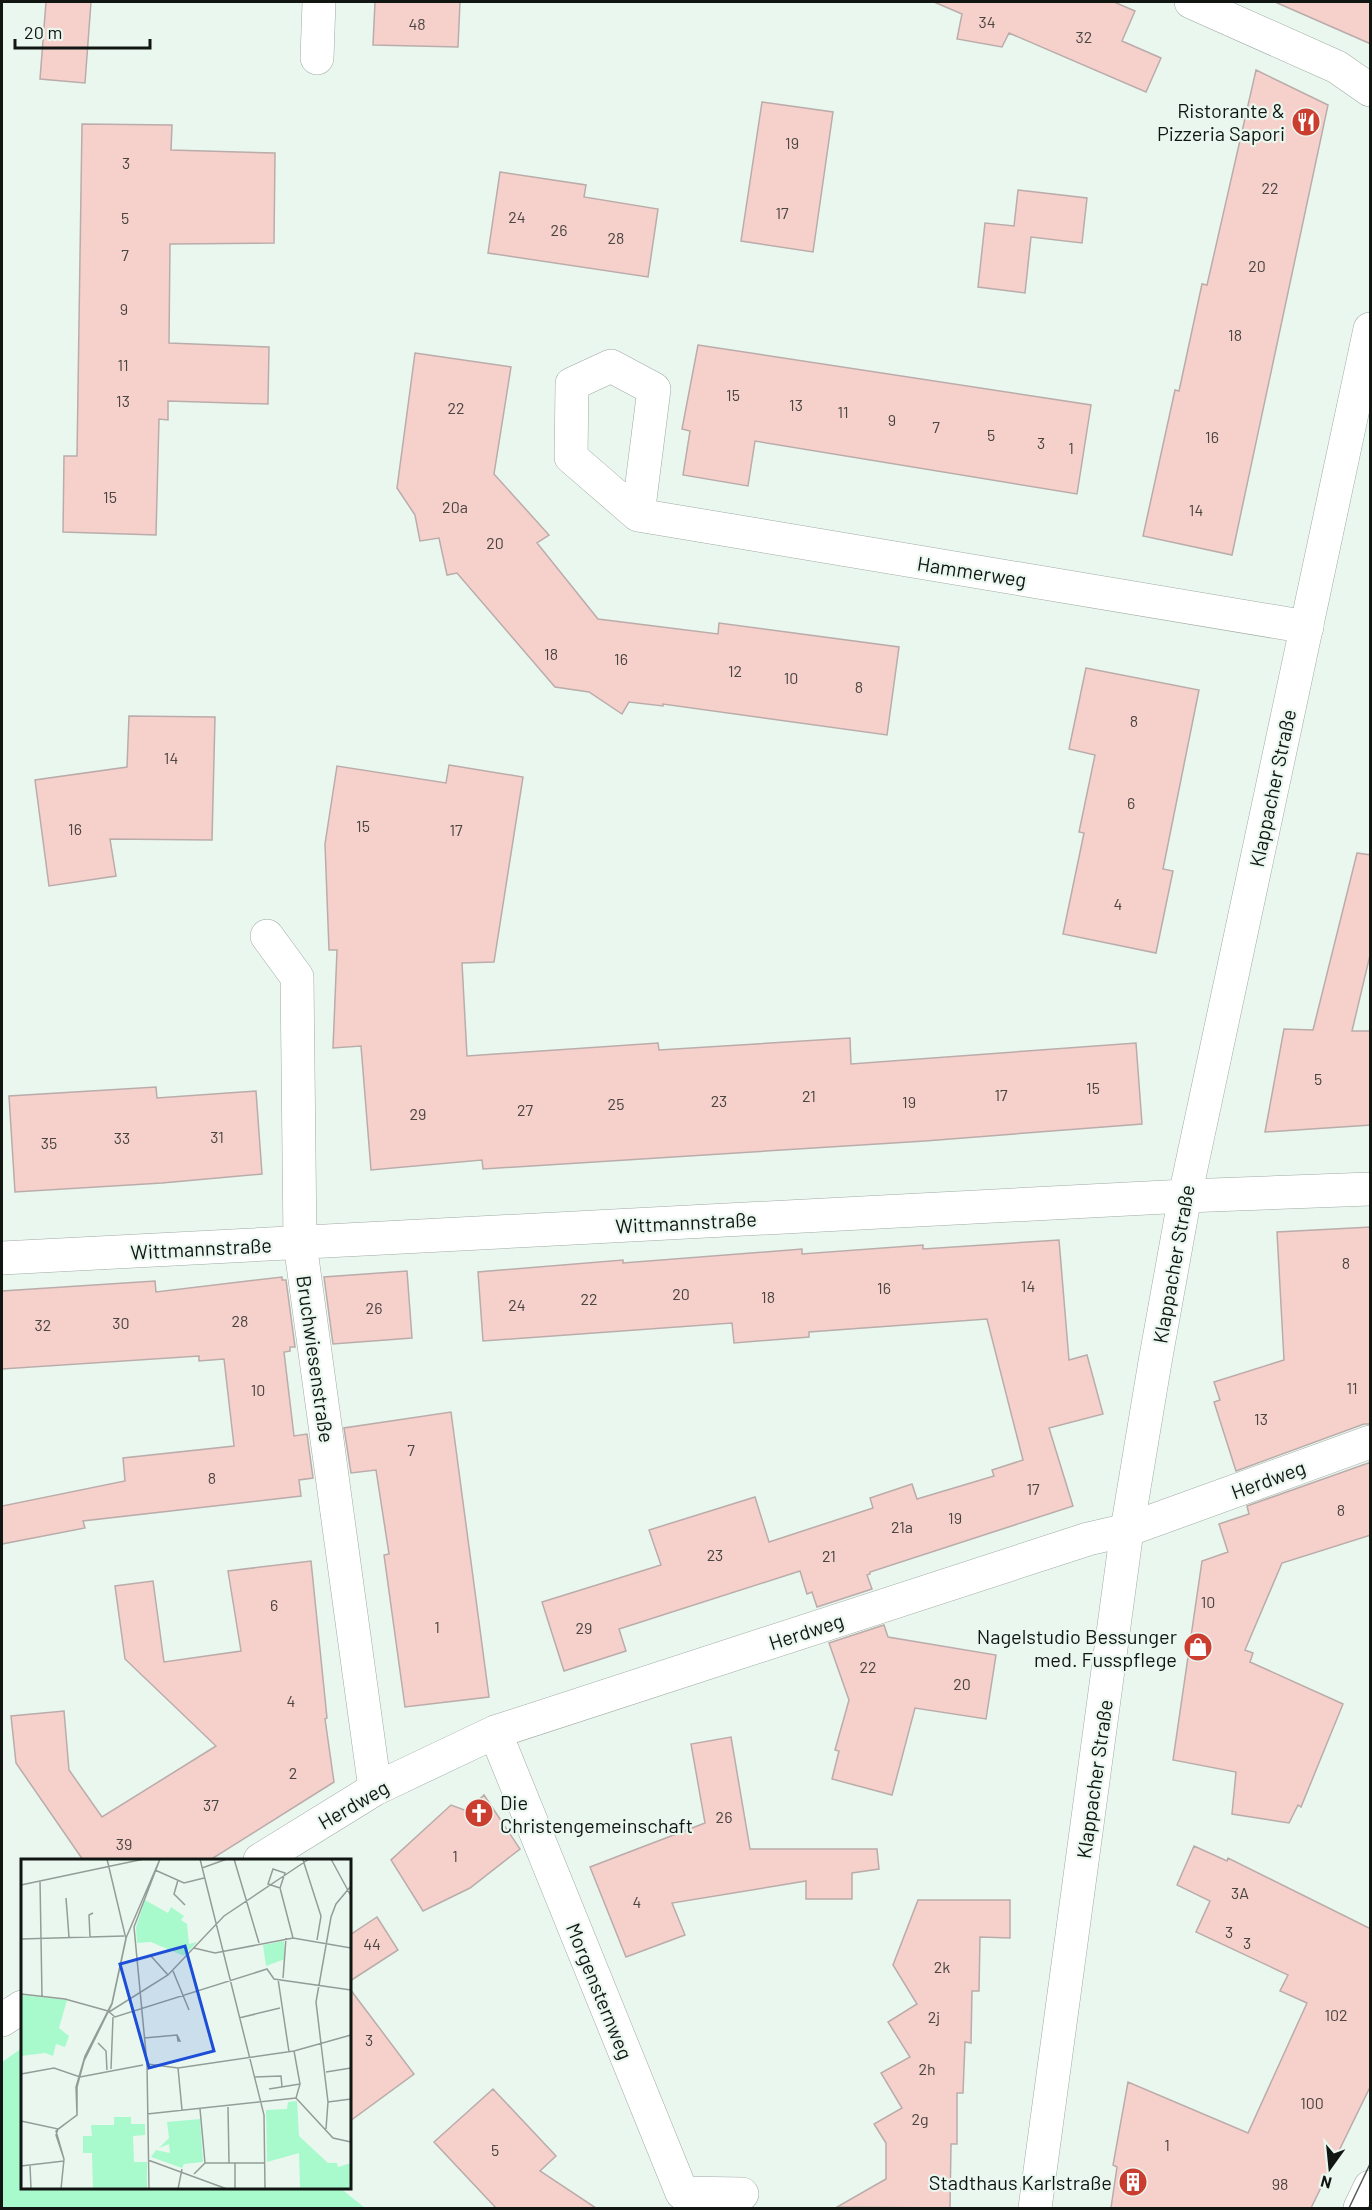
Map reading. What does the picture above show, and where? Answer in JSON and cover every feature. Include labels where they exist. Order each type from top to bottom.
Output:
[{"type":"street","points":[[317,58],[319,2]]},
{"type":"street","points":[[1191,2],[1337,67],[1371,90]]},
{"type":"street","points":[[1337,67],[1371,73]]},
{"type":"street","name":"Klappacher Straße","points":[[1035,2208],[1127,1530],[1185,1196],[1371,329]]},
{"type":"street","name":"Hammerweg","points":[[638,515],[1307,627]]},
{"type":"street","name":"Bruchwiesenstraße","points":[[267,936],[297,977],[300,1243],[375,1789]]},
{"type":"street","name":"Wittmannstraße","points":[[2,1258],[1185,1196],[1371,1189]]},
{"type":"street","name":"Herdweg","points":[[262,1859],[375,1789],[495,1732],[1089,1539],[1127,1530],[1371,1442]]},
{"type":"street","name":"Morgensternweg","points":[[495,1732],[682,2193],[742,2194]]},
{"type":"street","points":[[2,2020],[21,2008]]},
{"type":"street","points":[[1360,2208],[1371,2187]]},
{"type":"green space","points":[[21,2049],[21,2189],[341,2189],[365,2208],[2,2208],[2,2062]]},
{"type":"building","points":[[46,2],[91,2],[85,83],[40,79]]},
{"type":"building","points":[[375,2],[460,2],[458,47],[373,45]]},
{"type":"building","points":[[934,2],[1114,2],[1135,11],[1122,41],[1161,58],[1146,92],[1009,33],[1002,47],[957,39],[962,14]]},
{"type":"building","points":[[1275,2],[1371,2],[1371,44]]},
{"type":"building","points":[[1256,70],[1328,105],[1232,555],[1143,536],[1175,390],[1179,391],[1202,284],[1207,285]]},
{"type":"building","points":[[762,102],[833,112],[813,252],[741,241]]},
{"type":"building","points":[[82,124],[172,125],[171,150],[275,153],[274,243],[170,244],[169,343],[269,347],[268,404],[168,401],[168,420],[159,419],[156,535],[63,532],[64,456],[77,456]]},
{"type":"building","points":[[500,172],[586,185],[584,197],[658,209],[648,277],[488,253]]},
{"type":"building","points":[[1018,190],[1087,198],[1082,243],[1031,237],[1025,293],[978,287],[985,223],[1014,226]]},
{"type":"building","points":[[698,345],[1091,405],[1077,494],[755,441],[748,486],[683,475],[690,431],[682,429]]},
{"type":"building","points":[[415,353],[511,367],[494,474],[549,535],[537,543],[598,619],[718,634],[719,623],[899,647],[887,735],[663,704],[663,706],[629,702],[622,714],[589,692],[555,687],[457,573],[447,575],[439,538],[420,541],[415,515],[397,488]]},
{"type":"building","points":[[1086,668],[1199,690],[1163,869],[1173,871],[1156,953],[1063,934],[1084,833],[1079,832],[1095,755],[1069,749]]},
{"type":"building","points":[[129,716],[215,717],[212,840],[110,839],[116,876],[49,886],[35,780],[127,767]]},
{"type":"building","points":[[449,765],[523,777],[494,962],[462,963],[467,1056],[658,1043],[659,1050],[850,1038],[851,1064],[1136,1043],[1142,1124],[925,1141],[483,1169],[482,1160],[371,1170],[361,1046],[333,1048],[337,950],[329,950],[325,844],[337,766],[446,783]]},
{"type":"building","points":[[1357,853],[1371,855],[1371,951],[1352,1031],[1371,1031],[1371,1125],[1265,1132],[1284,1029],[1313,1030]]},
{"type":"building","points":[[156,1087],[157,1098],[256,1091],[262,1174],[15,1192],[9,1096]]},
{"type":"building","points":[[1371,1227],[1371,1424],[1364,1424],[1236,1471],[1214,1402],[1220,1400],[1214,1382],[1284,1360],[1277,1232]]},
{"type":"building","points":[[1059,1240],[1069,1360],[1087,1355],[1103,1414],[1049,1428],[1073,1506],[870,1572],[867,1575],[872,1589],[817,1607],[812,1592],[807,1594],[800,1571],[619,1629],[626,1651],[564,1671],[542,1602],[661,1565],[649,1530],[755,1497],[769,1542],[873,1508],[870,1498],[912,1484],[917,1499],[994,1476],[992,1470],[1023,1460],[987,1319],[809,1332],[809,1337],[734,1343],[732,1323],[483,1341],[478,1272],[802,1249],[802,1254],[923,1245],[923,1249]]},
{"type":"building","points":[[407,1271],[412,1338],[333,1344],[324,1277]]},
{"type":"building","points":[[282,1277],[282,1280],[286,1280],[295,1347],[290,1347],[290,1351],[284,1352],[294,1436],[307,1434],[313,1478],[299,1480],[301,1496],[83,1521],[85,1528],[2,1544],[2,1506],[125,1481],[123,1458],[234,1446],[224,1359],[199,1361],[199,1356],[2,1369],[2,1291],[155,1281],[156,1292]]},
{"type":"building","points":[[451,1412],[489,1697],[405,1707],[384,1555],[389,1554],[376,1470],[351,1473],[344,1428]]},
{"type":"building","points":[[1371,1462],[1371,1535],[1282,1563],[1245,1650],[1253,1653],[1250,1662],[1343,1704],[1301,1807],[1298,1805],[1289,1823],[1232,1814],[1236,1772],[1173,1760],[1202,1561],[1228,1552],[1219,1524],[1249,1514],[1247,1506]]},
{"type":"building","points":[[311,1561],[327,1718],[325,1719],[334,1782],[212,1859],[82,1859],[16,1763],[11,1716],[64,1711],[69,1770],[102,1817],[216,1746],[125,1659],[115,1586],[153,1581],[164,1662],[241,1651],[228,1571]]},
{"type":"building","points":[[884,1625],[888,1637],[996,1655],[986,1719],[915,1708],[892,1795],[832,1779],[839,1751],[835,1750],[849,1700],[829,1643]]},
{"type":"building","points":[[731,1737],[750,1849],[877,1849],[879,1869],[852,1873],[852,1899],[806,1899],[806,1881],[672,1903],[685,1935],[626,1957],[590,1867],[705,1823],[691,1744]]},
{"type":"building","points":[[484,1795],[520,1849],[470,1888],[423,1911],[391,1860],[451,1805],[467,1811]]},
{"type":"building","points":[[1194,1846],[1227,1861],[1228,1858],[1371,1929],[1371,2085],[1311,2208],[1111,2208],[1117,2167],[1113,2165],[1128,2082],[1248,2133],[1307,2003],[1280,1991],[1288,1975],[1196,1932],[1210,1901],[1177,1885]]},
{"type":"building","points":[[918,1900],[1010,1900],[1010,1938],[980,1937],[979,1991],[972,1991],[971,2043],[965,2042],[963,2093],[957,2093],[957,2144],[951,2144],[950,2208],[837,2207],[886,2179],[886,2143],[874,2124],[902,2108],[881,2073],[910,2057],[888,2022],[917,2004],[893,1965]]},
{"type":"building","points":[[377,1917],[398,1950],[351,1980],[351,1934]]},
{"type":"building","points":[[351,1990],[414,2074],[351,2120]]},
{"type":"building","points":[[493,2089],[556,2156],[540,2171],[596,2208],[496,2208],[434,2142]]},
{"type":"tram line","points":[[1349,2208],[1370,2164]]},
{"type":"tram line","points":[[1369,2208],[1370,2204]]},
{"type":"place","name":"Ristorante & Pizzeria Sapori","points":[[1306,122]]},
{"type":"place","name":"Nagelstudio Bessunger med. Fusspflege","points":[[1198,1647]]},
{"type":"place","name":"Die Christengemeinschaft","points":[[479,1813]]},
{"type":"place","name":"Stadthaus Karlstraße","points":[[1133,2182]]}]
